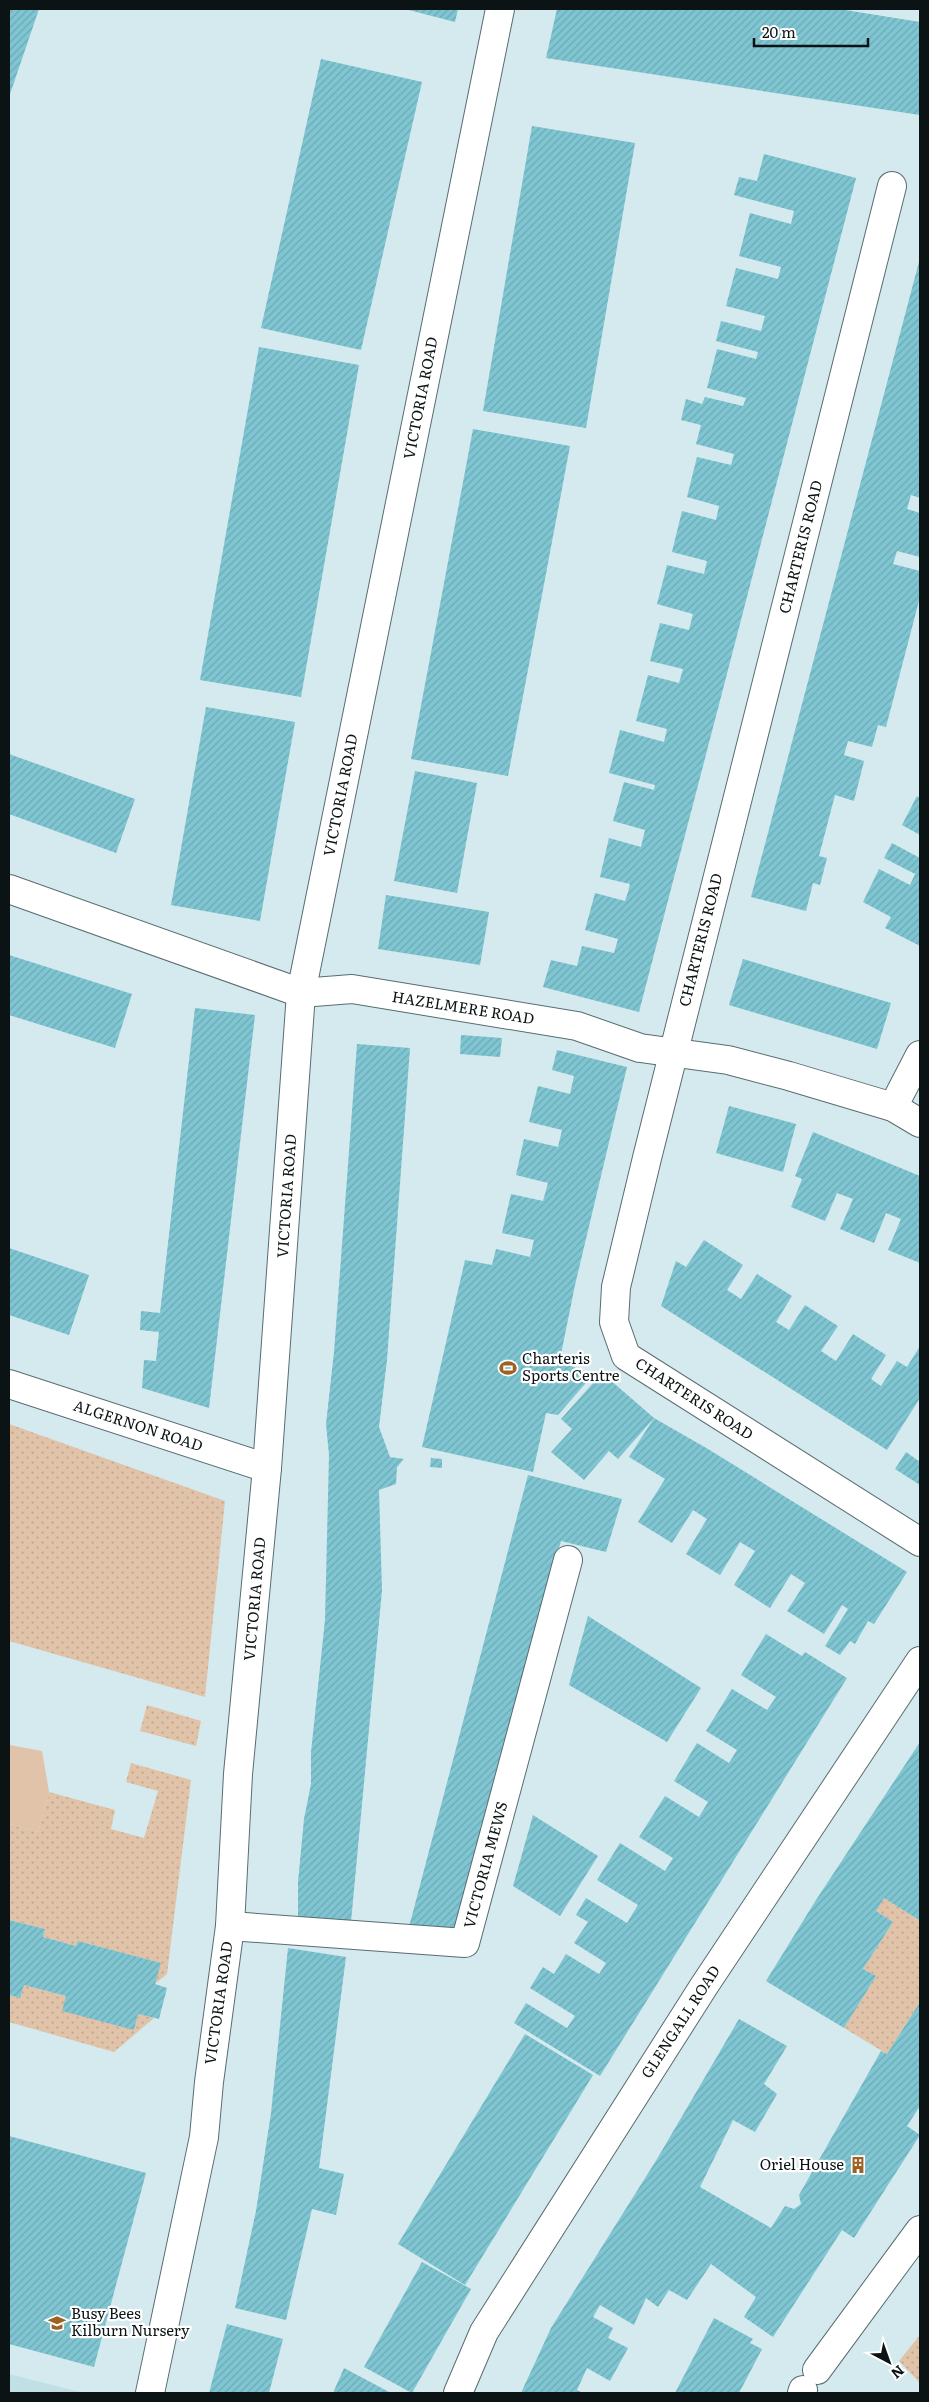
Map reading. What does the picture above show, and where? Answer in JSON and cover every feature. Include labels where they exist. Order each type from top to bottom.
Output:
[{"type":"street","name":"VICTORIA ROAD","points":[[150,2393],[204,2137],[230,1926],[238,1774],[267,1468],[301,993],[500,9]]},
{"type":"street","name":"CHARTERIS ROAD","points":[[892,186],[673,1052],[616,1287],[614,1322],[626,1356],[920,1542]]},
{"type":"street","name":"HAZELMERE ROAD","points":[[9,889],[301,993],[352,990],[577,1026],[640,1048],[728,1060],[892,1107],[920,1123]]},
{"type":"street","points":[[892,1107],[920,1055]]},
{"type":"street","name":"ALGERNON ROAD","points":[[9,1384],[267,1468]]},
{"type":"street","name":"VICTORIA MEWS","points":[[230,1926],[465,1943],[568,1560]]},
{"type":"street","name":"GLENGALL ROAD","points":[[458,2393],[490,2324],[704,1986],[920,1660]]},
{"type":"street","points":[[807,2384],[920,2230]]},
{"type":"shaded area","points":[[9,1424],[225,1501],[205,1697],[9,1641]]},
{"type":"shaded area","points":[[147,1705],[201,1721],[196,1746],[140,1731]]},
{"type":"shaded area","points":[[9,1745],[42,1751],[49,1792],[38,1832],[9,1824]]},
{"type":"shaded area","points":[[131,1763],[191,1780],[167,1974],[155,1984],[160,1963],[78,1941],[76,1946],[43,1937],[45,1929],[9,1920],[9,1824],[38,1832],[49,1792],[115,1810],[111,1829],[144,1838],[158,1791],[126,1782]]},
{"type":"shaded area","points":[[884,1898],[919,1920],[920,1918],[920,2002],[887,2054],[844,2028],[875,1976],[863,1969],[893,1922],[876,1911]]},
{"type":"shaded area","points":[[24,1985],[66,1996],[134,2030],[138,2014],[154,2018],[114,2052],[9,2022],[9,1995],[20,1998]]},
{"type":"shaded area","points":[[920,2335],[920,2383],[899,2361]]},
{"type":"shaded area","points":[[9,2374],[84,2393],[9,2393]]},
{"type":"building","points":[[9,9],[39,9],[9,97]]},
{"type":"building","points":[[405,9],[458,9],[455,22]]},
{"type":"building","points":[[557,9],[839,9],[920,22],[920,115],[546,58]]},
{"type":"building","points":[[321,59],[422,82],[361,350],[261,328]]},
{"type":"building","points":[[532,126],[635,143],[586,428],[483,411]]},
{"type":"building","points":[[764,154],[856,178],[639,1012],[543,987],[551,960],[577,966],[582,946],[614,953],[618,939],[585,930],[595,893],[625,901],[628,892],[630,884],[600,877],[609,838],[641,847],[645,830],[613,821],[624,782],[654,790],[655,785],[609,773],[620,730],[664,742],[667,729],[636,721],[648,675],[679,683],[683,669],[650,661],[660,623],[689,630],[693,614],[657,604],[667,565],[704,574],[707,561],[672,552],[682,511],[716,520],[719,506],[687,497],[697,457],[731,465],[734,454],[696,444],[701,425],[681,420],[686,399],[702,404],[705,397],[743,406],[746,398],[707,388],[717,349],[756,359],[758,352],[716,341],[721,321],[761,331],[765,316],[726,306],[736,268],[778,279],[781,267],[739,256],[750,213],[791,224],[794,211],[734,195],[739,177],[757,181]]},
{"type":"building","points":[[920,258],[920,498],[911,495],[907,509],[920,513],[920,557],[897,551],[893,564],[920,571],[920,597],[886,727],[878,725],[872,747],[848,741],[844,755],[864,761],[854,801],[835,795],[819,856],[827,858],[820,885],[813,883],[806,911],[751,897]]},
{"type":"building","points":[[259,347],[359,365],[301,697],[200,680]]},
{"type":"building","points":[[473,429],[570,446],[508,776],[411,759]]},
{"type":"building","points":[[206,707],[295,722],[260,921],[171,905]]},
{"type":"building","points":[[9,754],[135,799],[116,853],[9,814]]},
{"type":"building","points":[[415,771],[477,783],[457,893],[394,881]]},
{"type":"building","points":[[917,796],[920,798],[920,835],[902,825]]},
{"type":"building","points":[[892,843],[920,858],[920,946],[885,928],[891,917],[863,902],[879,869],[910,885],[915,874],[884,858]]},
{"type":"building","points":[[386,895],[489,912],[480,965],[378,949]]},
{"type":"building","points":[[9,955],[132,994],[115,1048],[9,1015]]},
{"type":"building","points":[[743,959],[891,1003],[877,1049],[729,1005]]},
{"type":"building","points":[[195,1008],[255,1015],[209,1408],[142,1388],[144,1360],[156,1361],[159,1332],[140,1330],[141,1311],[160,1313]]},
{"type":"building","points":[[461,1035],[502,1038],[500,1057],[460,1054]]},
{"type":"building","points":[[357,1044],[410,1048],[387,1360],[379,1427],[390,1457],[404,1459],[397,1467],[396,1484],[379,1490],[382,1590],[351,1922],[298,1919],[298,1882],[304,1819],[311,1784],[311,1752],[325,1620],[329,1455],[326,1424],[334,1352]]},
{"type":"building","points":[[557,1050],[627,1067],[575,1285],[560,1359],[591,1377],[558,1415],[546,1413],[533,1472],[422,1447],[465,1260],[492,1265],[496,1249],[530,1257],[534,1240],[502,1233],[511,1194],[543,1201],[548,1183],[516,1175],[524,1139],[558,1147],[562,1130],[529,1122],[538,1086],[570,1094],[574,1076],[552,1070]]},
{"type":"building","points":[[729,1106],[796,1124],[783,1172],[716,1153]]},
{"type":"building","points":[[813,1132],[920,1176],[920,1263],[888,1250],[901,1219],[886,1213],[874,1243],[840,1229],[853,1199],[837,1193],[825,1221],[791,1207],[802,1179],[795,1176]]},
{"type":"building","points":[[704,1240],[743,1265],[727,1290],[741,1299],[757,1274],[792,1296],[776,1322],[789,1330],[805,1305],[838,1326],[821,1351],[836,1361],[853,1334],[886,1355],[871,1379],[881,1386],[897,1361],[907,1367],[920,1346],[920,1398],[887,1450],[661,1306],[676,1261],[686,1267]]},
{"type":"building","points":[[9,1248],[89,1275],[69,1335],[9,1315]]},
{"type":"building","points":[[602,1373],[654,1418],[618,1459],[609,1451],[584,1480],[551,1452],[572,1429],[561,1419]]},
{"type":"building","points":[[654,1418],[708,1449],[907,1572],[874,1624],[868,1621],[855,1644],[850,1641],[840,1655],[825,1646],[848,1609],[842,1605],[824,1634],[787,1611],[805,1583],[791,1574],[770,1608],[734,1585],[755,1551],[740,1542],[720,1575],[686,1554],[707,1519],[693,1510],[672,1543],[638,1522],[665,1479],[629,1457]]},
{"type":"building","points":[[906,1452],[920,1462],[920,1485],[895,1469]]},
{"type":"building","points":[[431,1458],[442,1459],[442,1468],[430,1467]]},
{"type":"building","points":[[528,1475],[622,1499],[606,1552],[561,1541],[458,1930],[409,1927]]},
{"type":"building","points":[[588,1616],[701,1688],[667,1742],[569,1685]]},
{"type":"building","points":[[766,1634],[802,1656],[805,1652],[847,1678],[600,2076],[514,2023],[526,2003],[567,2028],[575,2016],[530,1988],[543,1967],[554,1974],[566,1954],[599,1974],[606,1963],[574,1943],[588,1922],[576,1915],[586,1898],[627,1923],[638,1905],[597,1880],[620,1843],[665,1871],[673,1858],[639,1837],[665,1796],[699,1817],[708,1802],[674,1781],[697,1743],[729,1763],[737,1750],[706,1731],[732,1689],[767,1710],[776,1697],[741,1675]]},
{"type":"building","points":[[920,1742],[920,1918],[919,1920],[884,1898],[876,1911],[893,1922],[863,1969],[876,1976],[844,2028],[766,1981],[816,1900]]},
{"type":"building","points":[[533,1815],[598,1856],[560,1916],[513,1886]]},
{"type":"building","points":[[9,1920],[45,1929],[43,1937],[76,1946],[78,1941],[161,1963],[155,1984],[167,1988],[159,2019],[138,2014],[134,2030],[62,2011],[66,1996],[24,1985],[20,1998],[9,1995]]},
{"type":"building","points":[[288,1948],[346,1957],[319,2168],[344,2174],[336,2215],[312,2209],[286,2320],[235,2308],[256,2211],[271,2113]]},
{"type":"building","points":[[920,2002],[920,2106],[907,2126],[920,2135],[854,2238],[842,2230],[773,2337],[744,2317],[756,2297],[711,2264],[687,2300],[669,2290],[658,2307],[646,2298],[634,2325],[600,2305],[593,2317],[613,2328],[608,2338],[628,2348],[610,2381],[587,2368],[577,2390],[583,2393],[521,2393],[551,2328],[657,2159],[739,2019],[787,2046],[764,2084],[777,2094],[755,2132],[733,2120],[700,2187],[771,2228],[785,2206],[794,2209],[801,2204],[799,2195],[881,2051],[887,2054]]},
{"type":"building","points":[[525,2034],[593,2075],[465,2285],[398,2244]]},
{"type":"building","points":[[9,2136],[146,2173],[94,2367],[9,2344]]},
{"type":"building","points":[[422,2262],[471,2289],[412,2393],[364,2367]]},
{"type":"building","points":[[714,2318],[753,2339],[750,2343],[762,2349],[739,2393],[675,2393]]},
{"type":"building","points":[[227,2324],[283,2339],[269,2393],[209,2393]]},
{"type":"building","points":[[344,2368],[391,2393],[333,2393]]},
{"type":"place","name":"Charteris Sports Centre","points":[[508,1368]]},
{"type":"place","name":"Oriel House","points":[[858,2165]]},
{"type":"place","name":"Busy Bees Kilburn Nursery","points":[[57,2323]]}]
